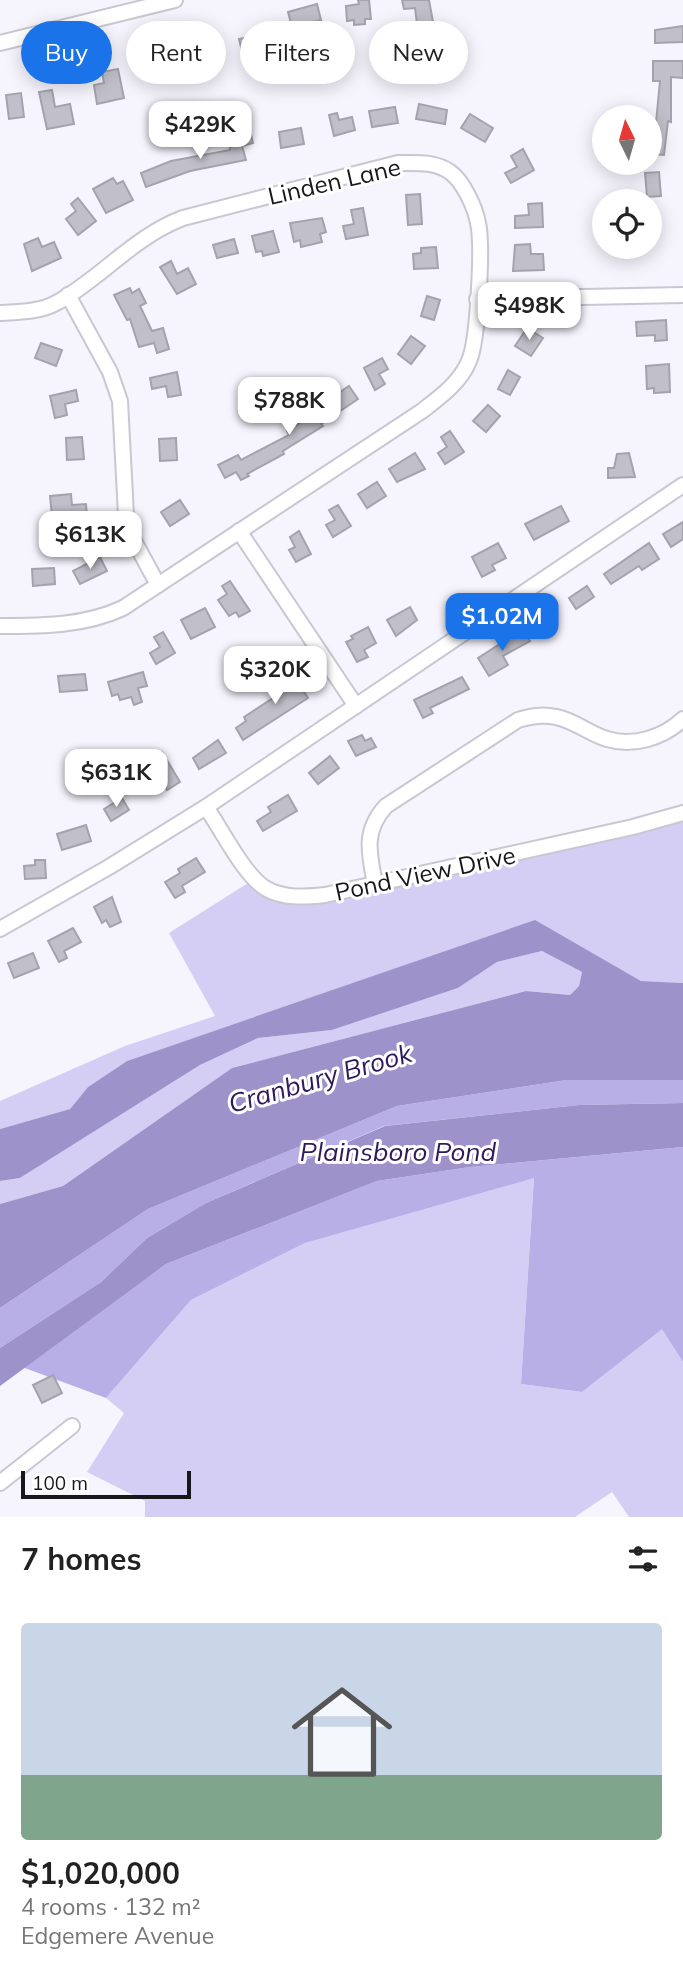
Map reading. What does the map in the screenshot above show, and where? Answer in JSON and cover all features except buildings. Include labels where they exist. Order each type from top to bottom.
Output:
[{"type":"street","points":[[0,43],[145,4],[175,0]]},
{"type":"street","name":"Linden Lane","points":[[0,313],[27,311],[57,303],[158,228],[183,218],[398,163],[426,163],[450,172],[462,186],[478,223],[476,340],[468,363],[452,387],[422,411],[158,585],[103,617],[74,623],[0,626]]},
{"type":"street","points":[[68,295],[110,372],[120,401],[127,514],[132,537],[158,585]]},
{"type":"street","points":[[477,299],[683,295]]},
{"type":"street","points":[[0,929],[109,867],[206,807],[683,485]]},
{"type":"street","points":[[239,531],[356,706]]},
{"type":"street","points":[[375,884],[368,847],[370,828],[376,817],[386,806],[518,720],[537,715],[559,717],[607,739],[631,743],[657,737],[683,719]]},
{"type":"street","name":"Pond View Drive","points":[[206,807],[264,887],[285,895],[305,897],[633,827],[683,813]]},
{"type":"street","points":[[0,1483],[72,1426]]},
{"type":"shaded area","points":[[683,821],[683,983],[641,981],[535,921],[127,1061],[88,1087],[70,1109],[0,1129],[0,1101],[125,1046],[215,1016],[169,933],[248,883],[270,897],[312,905],[640,834]]},
{"type":"shaded area","points":[[542,951],[582,972],[579,986],[570,995],[526,991],[232,1068],[63,1186],[0,1204],[0,1181],[20,1178],[200,1065],[258,1038],[332,1030],[458,988],[497,962]]},
{"type":"shaded area","points":[[567,1080],[683,1080],[683,1103],[579,1105],[384,1126],[206,1203],[147,1238],[101,1282],[0,1348],[0,1308],[148,1209],[397,1106]]},
{"type":"shaded area","points":[[683,1147],[683,1362],[662,1329],[582,1392],[521,1384],[534,1178],[305,1243],[191,1300],[106,1398],[22,1367],[166,1264],[377,1181],[470,1167]]},
{"type":"shaded area","points":[[534,1177],[521,1384],[582,1392],[662,1328],[683,1362],[683,1517],[629,1517],[612,1492],[575,1517],[145,1517],[145,1501],[87,1472],[124,1413],[106,1398],[191,1300],[305,1243]]},
{"type":"water","name":"Plainsboro Pond","points":[[535,920],[641,981],[683,983],[683,1080],[567,1080],[397,1106],[148,1209],[0,1308],[0,1204],[63,1186],[232,1068],[526,991],[570,995],[579,986],[582,972],[542,951],[497,962],[458,988],[332,1030],[258,1038],[200,1065],[20,1178],[0,1181],[0,1129],[70,1109],[88,1087],[127,1061]]},
{"type":"water","name":"Plainsboro Pond","points":[[683,1103],[683,1147],[470,1167],[377,1181],[166,1264],[0,1386],[0,1348],[101,1282],[147,1238],[206,1203],[385,1126],[579,1105]]},
{"type":"water label","name":"Cranbury Brook","points":[[320,1078]]}]
